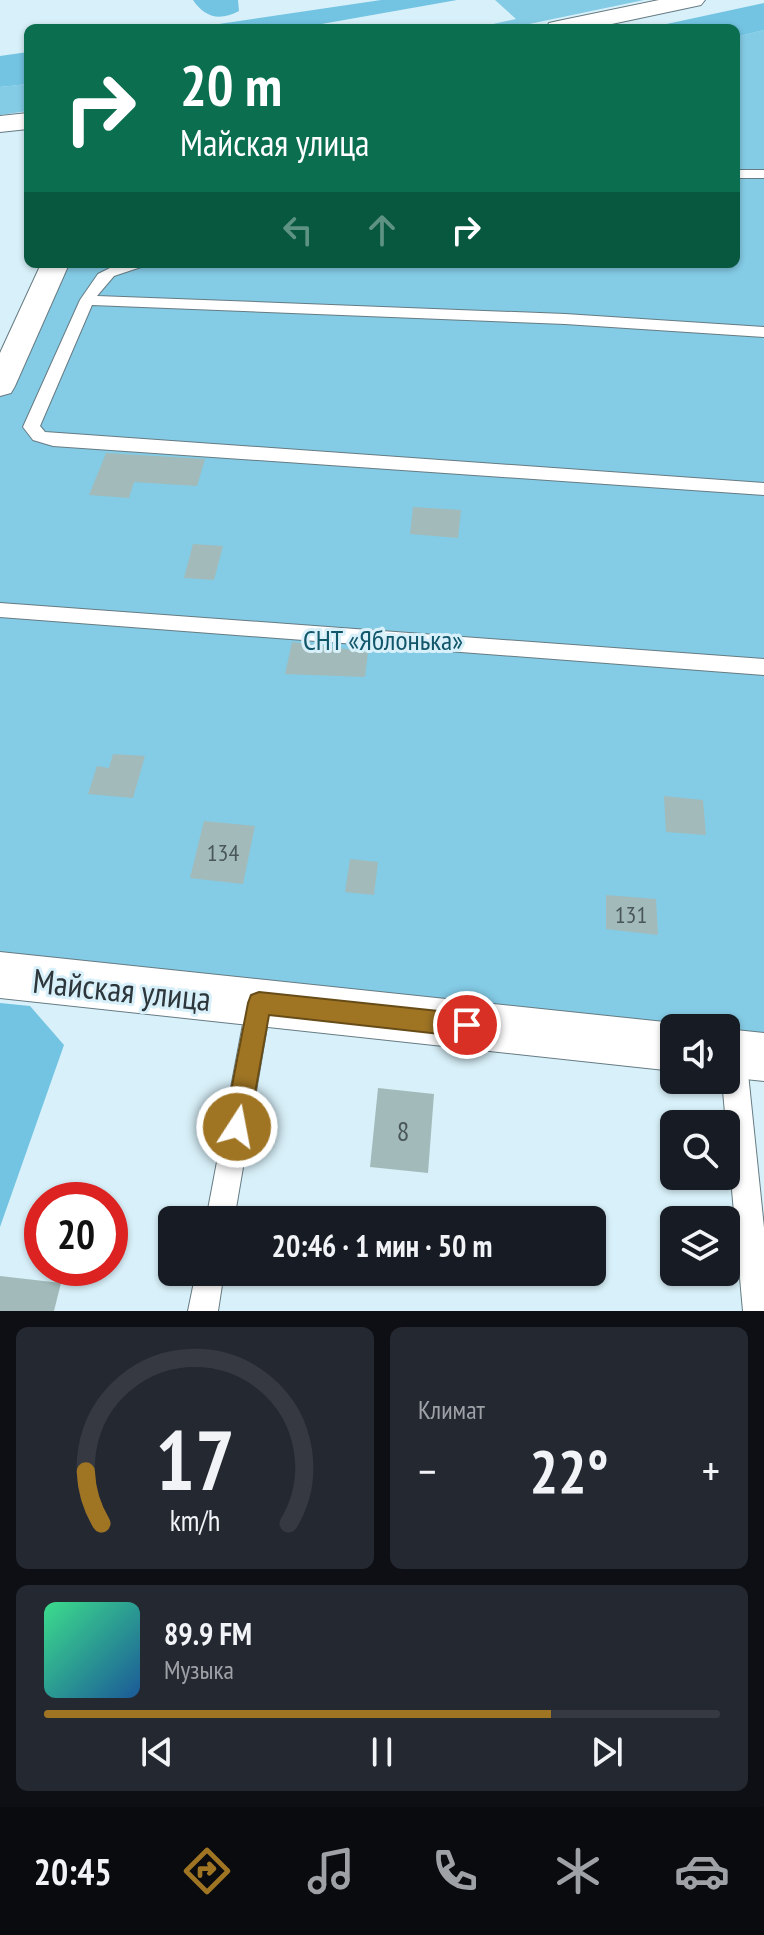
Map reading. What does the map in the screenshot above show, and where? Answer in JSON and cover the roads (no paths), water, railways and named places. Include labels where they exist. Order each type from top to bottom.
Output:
[{"type":"main road","points":[[577,24],[693,0]]},
{"type":"main road","points":[[0,124],[24,121]]},
{"type":"street","points":[[0,386],[53,268]]},
{"type":"street","name":"Майская улица","points":[[0,975],[660,1046]]},
{"type":"lane","points":[[740,174],[764,174]]},
{"type":"lane","points":[[124,268],[101,276],[87,300],[31,427],[39,436],[53,440],[764,489]]},
{"type":"lane","points":[[87,300],[565,319],[764,332]]},
{"type":"lane","points":[[0,610],[764,667]]},
{"type":"lane","points":[[223,1206],[259,1003]]},
{"type":"lane","points":[[741,1054],[758,1311]]},
{"type":"lane","points":[[203,1311],[207,1286]]},
{"type":"park label","name":"СНТ «Яблонька»","points":[[383,639]]}]
